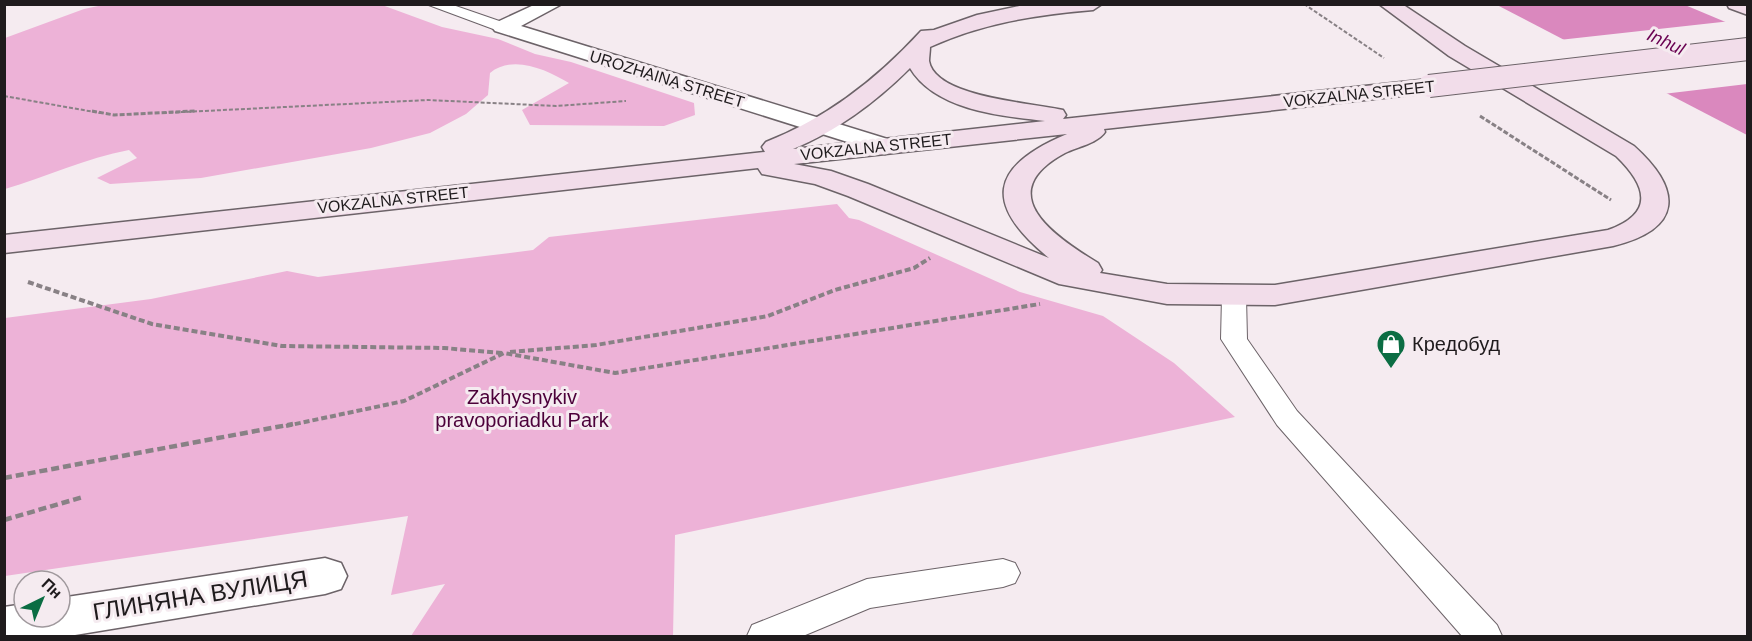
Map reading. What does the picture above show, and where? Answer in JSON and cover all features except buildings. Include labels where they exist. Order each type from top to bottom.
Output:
[{"type":"main road","points":[[1015,4],[1043,9]]},
{"type":"main road","points":[[1093,4],[981,18],[920,44],[916,54],[919,67],[932,82],[954,94],[991,106],[1125,120]]},
{"type":"main road","points":[[1736,4],[1748,9]]},
{"type":"main road","points":[[728,162],[821,177],[889,201],[965,236],[1070,277],[1139,291],[1234,297],[1275,295],[1574,245],[1619,236],[1640,226],[1652,215],[1657,198],[1652,179],[1625,151],[1378,5]]},
{"type":"main road","points":[[728,162],[784,144],[822,127],[867,93],[920,44],[946,12]]},
{"type":"main road","name":"VOKZALNA STREET","points":[[4,244],[1748,49]]},
{"type":"main road","points":[[1125,120],[1055,149],[1033,164],[1018,180],[1016,200],[1033,230],[1059,252],[1100,277],[1139,291]]},
{"type":"street","points":[[502,27],[553,4]]},
{"type":"street","name":"UROZHAINA STREET","points":[[502,27],[885,146]]},
{"type":"street","name":"ГЛИНЯНА ВУЛИЦЯ","points":[[4,627],[325,576]]},
{"type":"lane","points":[[433,4],[502,27]]},
{"type":"lane","points":[[1234,297],[1234,339],[1287,418],[1484,636]]},
{"type":"lane","points":[[765,636],[867,594],[1003,573]]},
{"type":"path","points":[[1304,4],[1389,62]]},
{"type":"path","points":[[4,96],[114,115],[428,100],[556,106],[635,100]]},
{"type":"path","points":[[1474,113],[1611,200]]},
{"type":"path","points":[[4,478],[221,439],[404,401],[504,353],[596,345],[768,316],[835,290],[914,268],[932,256]]},
{"type":"path","points":[[28,282],[152,324],[282,346],[444,348],[504,353],[615,373],[1047,303]]},
{"type":"path","points":[[4,520],[83,497]]},
{"type":"green space","points":[[103,5],[382,5],[442,27],[498,39],[535,54],[571,62],[694,103],[695,115],[664,126],[530,125],[522,110],[569,83],[551,73],[530,66],[509,65],[499,67],[490,73],[488,95],[466,114],[430,133],[371,148],[201,178],[110,184],[97,178],[137,158],[129,150],[97,158],[5,189],[5,38],[84,9]]},
{"type":"green space","name":"Zakhysnykiv pravoporiadku Park","points":[[837,204],[849,218],[859,220],[1020,292],[1103,316],[1174,363],[1235,417],[675,535],[673,636],[411,636],[445,584],[391,595],[408,516],[52,569],[12,569],[12,575],[5,576],[5,318],[151,299],[287,271],[318,277],[533,250],[549,237]]},
{"type":"water","name":"Inhul","points":[[1497,5],[1685,5],[1747,31],[1747,135]]},
{"type":"pier","points":[[1731,21],[1748,28],[1747,84],[1663,94],[1559,40]]},
{"type":"place","name":"Кредобуд","points":[[1391,370]]}]
